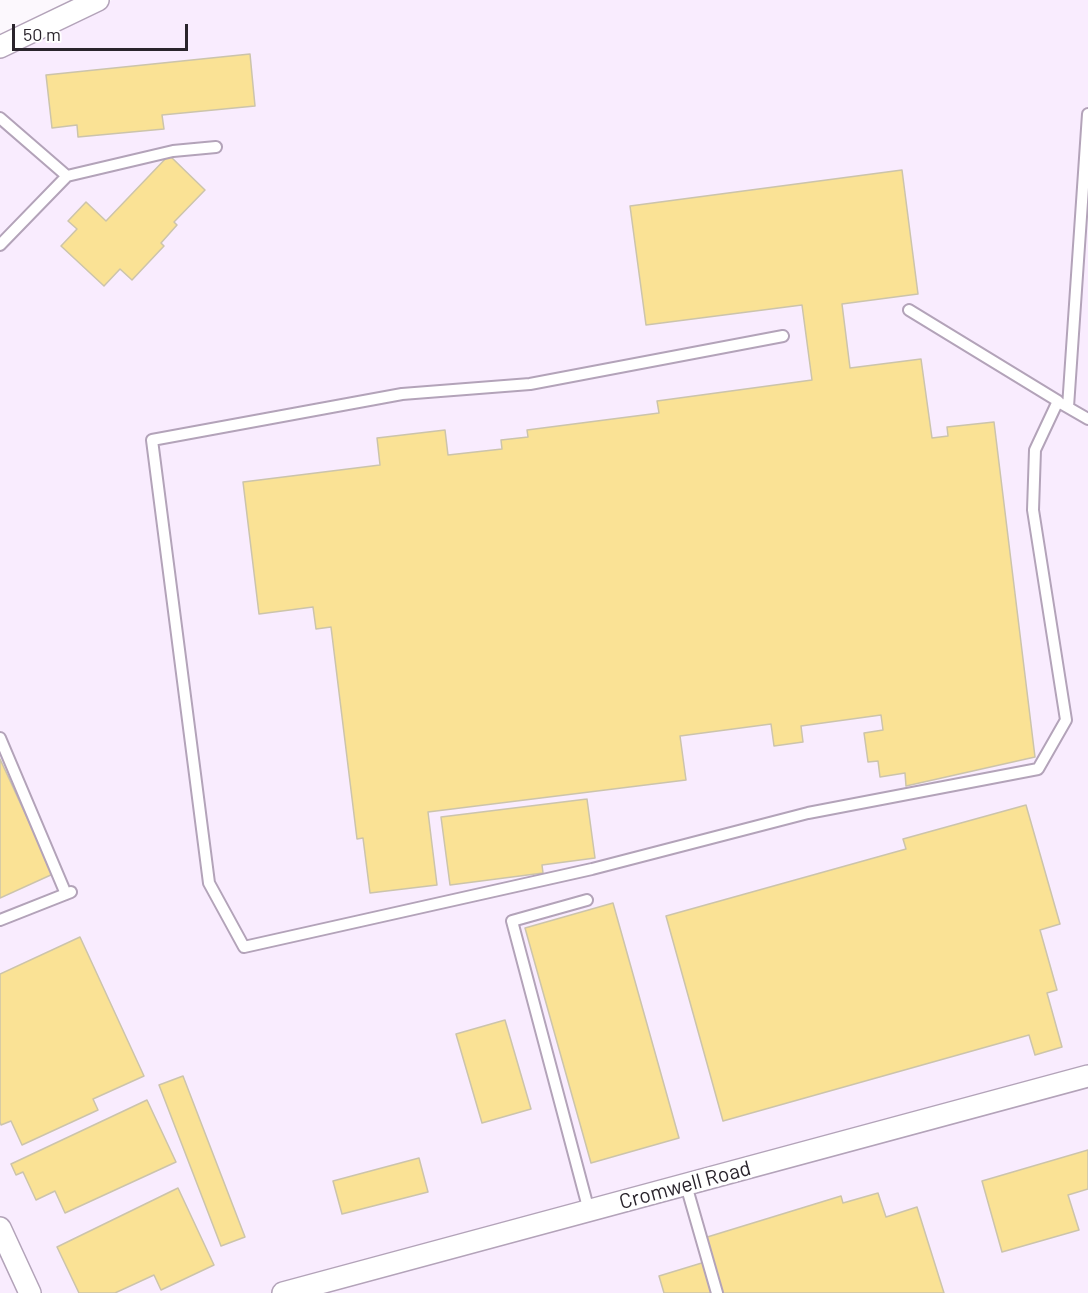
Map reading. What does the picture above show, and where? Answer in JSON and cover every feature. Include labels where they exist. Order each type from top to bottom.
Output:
[{"type":"street","points":[[0,47],[98,0]]},
{"type":"street","name":"Cromwell Road","points":[[283,1293],[1088,1076]]},
{"type":"street","points":[[0,1228],[30,1293]]},
{"type":"lane","points":[[1068,407],[1088,114]]},
{"type":"lane","points":[[0,117],[67,176]]},
{"type":"lane","points":[[0,245],[67,176],[174,151],[216,147]]},
{"type":"lane","points":[[909,310],[1088,419]]},
{"type":"lane","points":[[783,336],[530,384],[402,394],[152,440],[209,883],[244,947],[592,869],[808,813],[1038,769],[1066,720],[1033,510],[1035,450],[1058,401]]},
{"type":"lane","points":[[0,738],[69,893],[0,920]]},
{"type":"lane","points":[[587,900],[512,921],[588,1211]]},
{"type":"lane","points":[[686,1185],[717,1293]]},
{"type":"shaded area","points":[[112,0],[1088,0],[1088,1293],[0,1293],[0,55]]},
{"type":"building","points":[[250,54],[255,106],[162,115],[164,129],[78,137],[77,125],[52,128],[46,75]]},
{"type":"building","points":[[169,155],[205,190],[174,222],[177,225],[161,243],[164,246],[132,280],[120,269],[104,286],[61,246],[77,229],[68,221],[86,202],[106,221]]},
{"type":"building","points":[[902,170],[918,294],[842,304],[850,368],[921,359],[932,438],[948,436],[947,427],[994,422],[1035,757],[906,786],[905,773],[880,777],[878,761],[868,762],[864,733],[883,730],[881,715],[801,726],[803,742],[774,746],[771,724],[680,736],[686,780],[428,812],[437,885],[370,893],[363,838],[357,839],[331,627],[316,629],[313,607],[259,614],[243,482],[380,465],[377,438],[445,430],[448,455],[502,449],[501,440],[528,437],[527,430],[659,413],[657,401],[812,380],[802,305],[646,325],[630,206]]},
{"type":"building","points":[[0,759],[53,874],[0,898]]},
{"type":"building","points":[[587,799],[595,858],[542,865],[543,873],[450,885],[441,817]]},
{"type":"building","points":[[1026,805],[1060,924],[1040,930],[1057,990],[1047,993],[1062,1047],[1035,1055],[1029,1035],[723,1121],[666,916],[906,849],[903,839]]},
{"type":"building","points":[[613,903],[679,1138],[591,1163],[525,928]]},
{"type":"building","points":[[80,937],[144,1076],[93,1099],[98,1110],[22,1145],[11,1121],[1,1125],[0,1122],[0,974]]},
{"type":"building","points":[[505,1020],[531,1109],[482,1123],[456,1034]]},
{"type":"building","points":[[183,1076],[245,1237],[221,1246],[159,1085]]},
{"type":"building","points":[[147,1100],[176,1162],[65,1213],[55,1191],[36,1200],[23,1172],[16,1175],[11,1164]]},
{"type":"building","points":[[1088,1150],[1088,1189],[1068,1195],[1079,1230],[1002,1252],[982,1181]]},
{"type":"building","points":[[419,1158],[428,1192],[342,1214],[333,1181]]},
{"type":"building","points":[[178,1188],[214,1265],[161,1290],[154,1275],[115,1293],[79,1293],[57,1247]]},
{"type":"building","points":[[878,1193],[886,1217],[917,1207],[944,1293],[721,1293],[704,1238],[841,1196],[843,1203]]},
{"type":"building","points":[[705,1262],[714,1293],[664,1293],[659,1276]]}]
